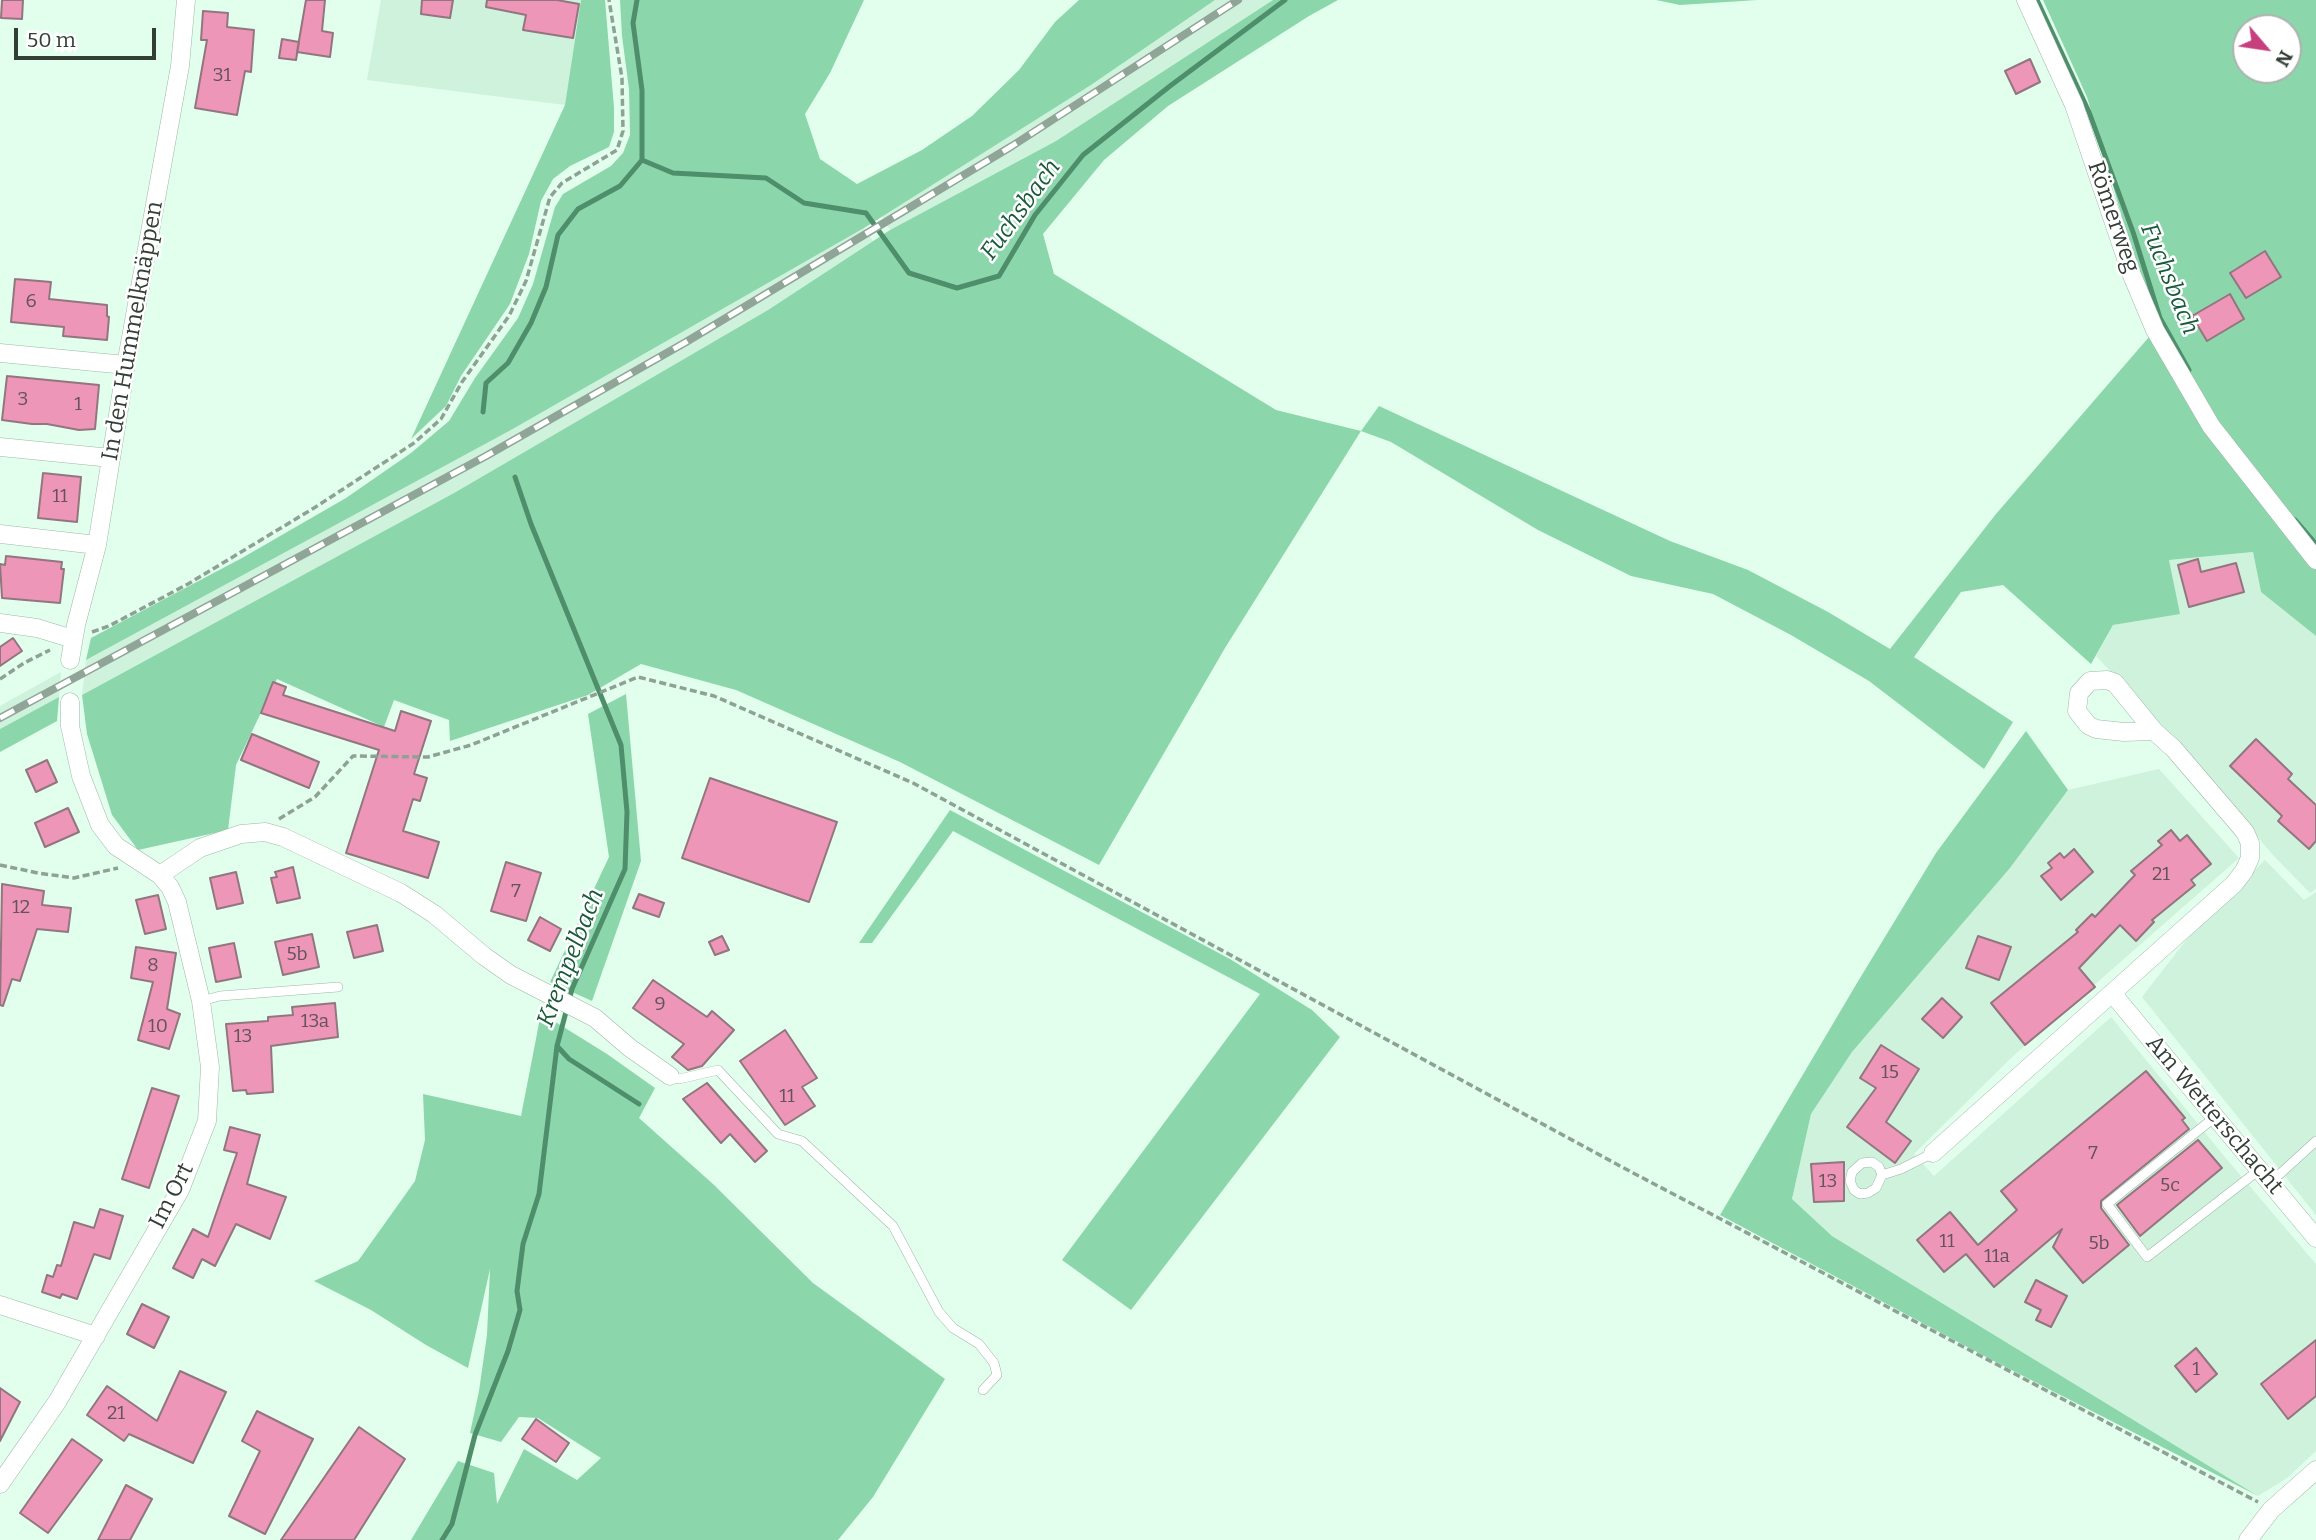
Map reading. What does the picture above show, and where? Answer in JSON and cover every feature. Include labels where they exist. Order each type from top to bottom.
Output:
[{"type":"street","name":"In den Hummelknäppen","points":[[70,660],[97,545],[126,365],[180,66],[186,0]]},
{"type":"street","name":"Römerweg","points":[[2026,0],[2074,105],[2131,273],[2155,330],[2211,426],[2316,560]]},
{"type":"street","points":[[0,353],[126,365]]},
{"type":"street","points":[[0,447],[111,458]]},
{"type":"street","points":[[0,534],[97,545]]},
{"type":"street","points":[[0,623],[37,628],[73,639]]},
{"type":"street","name":"Im Ort","points":[[0,1484],[57,1402],[180,1190],[207,1121],[210,1068],[201,1001],[177,902],[160,875],[116,846],[100,825],[81,776],[70,726],[70,702]]},
{"type":"street","points":[[1933,1153],[2234,884],[2244,871],[2250,858],[2250,843],[2245,832],[2174,749],[2154,731]]},
{"type":"street","points":[[160,875],[200,848],[241,834],[265,832],[283,837],[401,893],[435,914],[484,956],[512,975],[595,1018],[670,1076]]},
{"type":"street","name":"Am Wetterschacht","points":[[2112,993],[2316,1238]]},
{"type":"street","points":[[0,1305],[96,1336]]},
{"type":"street","points":[[2250,1539],[2271,1510],[2316,1470]]},
{"type":"lane","points":[[201,1001],[220,996],[338,987]]},
{"type":"lane","points":[[670,1076],[679,1079],[718,1070],[778,1134],[802,1141],[893,1226],[939,1312],[953,1328],[979,1344],[994,1363],[997,1375],[983,1390]]},
{"type":"lane","points":[[2215,1116],[2107,1204],[2147,1257],[2316,1141]]},
{"type":"lane","points":[[1882,1175],[1902,1169],[1933,1153]]},
{"type":"path","points":[[0,679],[24,663],[120,620],[188,584],[303,515],[414,443],[441,419],[462,382],[509,316],[526,281],[550,197],[562,183],[617,150],[623,131],[622,78],[609,0]]},
{"type":"path","points":[[265,832],[280,818],[316,797],[353,756],[428,757],[471,745],[638,677],[714,696],[913,783],[1620,1166],[2225,1483],[2271,1510]]},
{"type":"path","points":[[0,864],[74,878],[113,870],[139,861]]},
{"type":"shaded area","points":[[381,0],[581,0],[565,105],[367,80]]},
{"type":"shaded area","points":[[1215,0],[1273,0],[1056,141],[890,230],[882,216],[1091,85]]},
{"type":"shaded area","points":[[864,228],[873,241],[768,310],[454,493],[82,695],[86,660],[511,430]]},
{"type":"shaded area","points":[[2253,552],[2261,592],[2316,636],[2316,889],[2310,893],[2271,853],[2189,754],[2096,656],[2113,625],[2179,613],[2169,560]]},
{"type":"shaded area","points":[[61,672],[59,697],[0,729],[0,706]]},
{"type":"shaded area","points":[[2159,769],[2239,858],[2011,1058],[1914,1154],[1934,1176],[2111,1017],[2316,1264],[2316,1451],[2287,1478],[2258,1496],[1832,1236],[1792,1199],[1811,1114],[1852,1052],[2010,868],[2068,790]]},
{"type":"shaded area","points":[[2265,860],[2304,900],[2316,892],[2316,1215],[2142,997],[2194,930]]},
{"type":"green space","points":[[581,0],[605,0],[614,108],[614,132],[609,147],[570,166],[553,179],[541,201],[529,254],[510,304],[461,376],[446,406],[411,439],[565,105]]},
{"type":"green space","points":[[620,0],[864,0],[830,73],[805,114],[820,159],[857,184],[922,150],[972,116],[1019,70],[1055,22],[1079,0],[1215,0],[1091,85],[864,228],[511,430],[86,660],[91,638],[242,558],[346,498],[411,453],[449,421],[475,378],[518,318],[533,284],[555,207],[563,194],[611,166],[623,153],[630,135],[629,89]]},
{"type":"green space","points":[[1273,0],[1338,0],[1168,106],[1104,160],[1043,234],[1054,274],[1276,410],[1361,431],[1225,648],[1099,865],[900,762],[736,690],[641,664],[588,695],[450,741],[449,720],[394,700],[384,727],[277,679],[236,765],[228,830],[138,850],[112,815],[87,734],[82,695],[454,493],[768,310],[890,230],[1056,141]]},
{"type":"green space","points":[[1656,0],[1757,0],[1680,5]]},
{"type":"green space","points":[[2043,0],[2316,0],[2316,636],[2261,592],[2253,552],[2169,560],[2180,614],[2113,625],[2091,664],[2003,585],[1961,592],[1914,657],[2013,722],[1984,769],[1869,681],[1791,635],[1713,594],[1631,576],[1538,530],[1391,442],[1361,431],[1379,406],[1670,541],[1748,570],[1828,612],[1890,649],[1996,514],[2155,330],[2087,97]]},
{"type":"green space","points":[[626,694],[641,861],[592,1001],[550,982],[609,857],[588,714]]},
{"type":"green space","points":[[59,697],[57,721],[0,752],[0,729]]},
{"type":"green space","points":[[2026,731],[2068,790],[2010,868],[1852,1052],[1811,1114],[1792,1199],[1832,1236],[2258,1496],[1990,1359],[1720,1215],[1936,853]]},
{"type":"green space","points":[[950,810],[1230,959],[1312,1010],[1340,1037],[1131,1310],[1062,1260],[1260,994],[953,831],[872,943],[859,943]]},
{"type":"green space","points":[[541,1013],[655,1088],[639,1118],[713,1184],[813,1283],[945,1379],[873,1497],[838,1540],[411,1540],[458,1461],[494,1473],[497,1504],[524,1449],[577,1480],[601,1458],[538,1418],[519,1417],[501,1442],[470,1433],[487,1335],[490,1269],[468,1368],[371,1310],[314,1281],[358,1261],[415,1181],[425,1140],[423,1094],[521,1116]]},
{"type":"building","points":[[2,0],[23,0],[22,19],[1,18]]},
{"type":"building","points":[[306,0],[325,0],[322,31],[333,33],[330,57],[297,52]]},
{"type":"building","points":[[422,0],[453,0],[450,18],[421,14]]},
{"type":"building","points":[[487,0],[557,0],[579,4],[573,38],[523,30],[526,15],[486,7]]},
{"type":"building","points":[[203,11],[228,13],[227,27],[254,30],[251,72],[245,71],[237,115],[195,108],[207,40],[201,40]]},
{"type":"building","points":[[282,39],[299,42],[296,60],[279,58]]},
{"type":"building","points":[[2030,59],[2040,82],[2016,94],[2005,71]]},
{"type":"building","points":[[2265,251],[2281,277],[2246,298],[2230,273]]},
{"type":"building","points":[[15,279],[51,282],[49,299],[107,305],[107,340],[63,336],[64,327],[11,322]]},
{"type":"building","points":[[2230,294],[2244,319],[2207,341],[2192,316]]},
{"type":"building","points":[[7,376],[99,385],[95,429],[79,430],[2,420]]},
{"type":"building","points":[[43,473],[81,477],[77,522],[38,518]]},
{"type":"building","points":[[6,556],[62,562],[61,569],[64,569],[60,603],[2,598],[0,564],[5,565]]},
{"type":"building","points":[[2198,559],[2201,572],[2236,563],[2244,592],[2189,607],[2178,565]]},
{"type":"building","points":[[13,638],[22,651],[0,666],[0,647]]},
{"type":"building","points":[[273,682],[286,687],[283,695],[395,731],[401,711],[431,721],[414,774],[427,778],[420,801],[413,799],[403,831],[439,842],[428,878],[346,853],[379,750],[261,713]]},
{"type":"building","points":[[252,734],[319,762],[309,788],[241,760]]},
{"type":"building","points":[[2256,739],[2292,774],[2288,779],[2316,805],[2316,841],[2309,849],[2278,821],[2282,816],[2230,766]]},
{"type":"building","points":[[47,760],[57,782],[36,792],[26,770]]},
{"type":"building","points":[[710,778],[837,822],[809,902],[682,858]]},
{"type":"building","points":[[68,808],[79,832],[45,847],[35,823]]},
{"type":"building","points":[[2171,830],[2180,841],[2187,835],[2211,864],[2191,880],[2195,885],[2152,920],[2154,922],[2136,941],[2120,925],[2079,968],[2095,987],[2025,1045],[1991,1003],[2078,932],[2076,930],[2092,914],[2095,917],[2135,875],[2131,871],[2162,845],[2158,841]]},
{"type":"building","points":[[2074,849],[2093,872],[2061,900],[2041,876],[2052,868],[2048,863],[2060,853],[2064,858]]},
{"type":"building","points":[[506,862],[541,873],[526,921],[491,911]]},
{"type":"building","points":[[293,867],[300,898],[277,903],[271,878],[277,877],[275,872]]},
{"type":"building","points":[[236,872],[243,903],[217,909],[210,878]]},
{"type":"building","points":[[2,884],[44,891],[42,905],[71,908],[68,932],[37,929],[20,981],[12,979],[3,1006],[0,1005]]},
{"type":"building","points":[[639,894],[664,903],[659,917],[633,908]]},
{"type":"building","points":[[158,895],[166,929],[145,934],[136,900]]},
{"type":"building","points":[[540,917],[561,929],[550,951],[528,940]]},
{"type":"building","points":[[377,925],[383,951],[354,958],[347,932]]},
{"type":"building","points":[[312,934],[319,967],[283,975],[275,942]]},
{"type":"building","points":[[722,936],[729,950],[715,955],[709,942]]},
{"type":"building","points":[[1978,936],[2011,947],[1999,980],[1966,968]]},
{"type":"building","points":[[234,943],[241,977],[216,982],[209,948]]},
{"type":"building","points":[[136,947],[176,953],[167,1009],[180,1014],[169,1049],[138,1040],[153,982],[131,978]]},
{"type":"building","points":[[653,980],[707,1017],[712,1011],[734,1030],[702,1066],[688,1070],[672,1057],[684,1044],[633,1008]]},
{"type":"building","points":[[1942,998],[1962,1017],[1943,1038],[1922,1019]]},
{"type":"building","points":[[335,1003],[338,1037],[271,1046],[273,1092],[247,1094],[246,1090],[233,1091],[226,1024],[268,1021],[268,1017],[293,1015],[292,1007]]},
{"type":"building","points":[[785,1030],[817,1078],[802,1087],[815,1106],[785,1125],[740,1061]]},
{"type":"building","points":[[1881,1045],[1919,1069],[1886,1122],[1911,1141],[1895,1163],[1847,1127],[1876,1088],[1860,1078]]},
{"type":"building","points":[[2146,1071],[2185,1118],[2182,1120],[2189,1129],[2101,1201],[2101,1208],[2129,1245],[2083,1283],[2053,1247],[2062,1229],[1994,1287],[1966,1254],[1944,1272],[1917,1240],[1950,1212],[1978,1245],[2017,1210],[2001,1191]]},
{"type":"building","points":[[707,1083],[767,1151],[755,1162],[730,1134],[721,1143],[683,1099]]},
{"type":"building","points":[[152,1088],[179,1096],[149,1188],[122,1179]]},
{"type":"building","points":[[230,1127],[260,1135],[247,1184],[286,1197],[270,1239],[236,1224],[215,1266],[202,1259],[193,1278],[173,1268],[193,1229],[208,1237],[237,1153],[224,1150]]},
{"type":"building","points":[[2198,1140],[2222,1168],[2140,1236],[2117,1205]]},
{"type":"building","points":[[1844,1162],[1844,1201],[1814,1202],[1811,1164]]},
{"type":"building","points":[[100,1209],[123,1216],[110,1259],[94,1254],[77,1299],[62,1294],[60,1298],[42,1292],[47,1275],[53,1277],[57,1265],[61,1266],[74,1222],[94,1228]]},
{"type":"building","points":[[2036,1280],[2067,1296],[2051,1327],[2036,1320],[2041,1310],[2025,1302]]},
{"type":"building","points":[[142,1304],[169,1317],[154,1348],[127,1334]]},
{"type":"building","points":[[2316,1340],[2316,1396],[2288,1419],[2261,1384]]},
{"type":"building","points":[[2196,1348],[2217,1374],[2196,1392],[2175,1366]]},
{"type":"building","points":[[180,1371],[226,1392],[193,1463],[129,1434],[124,1441],[87,1415],[107,1386],[157,1421]]},
{"type":"building","points":[[0,1388],[20,1402],[0,1441]]},
{"type":"building","points":[[257,1411],[313,1439],[265,1534],[229,1516],[260,1451],[242,1441]]},
{"type":"building","points":[[536,1419],[569,1443],[556,1462],[522,1439]]},
{"type":"building","points":[[359,1427],[405,1459],[354,1540],[281,1540]]},
{"type":"building","points":[[72,1439],[102,1460],[48,1533],[20,1513]]},
{"type":"building","points":[[126,1485],[152,1499],[130,1540],[98,1540]]},
{"type":"waterway","name":"Fuchsbach","points":[[637,0],[633,23],[642,90],[642,160],[673,173],[766,178],[804,203],[866,213],[909,273],[957,288],[999,276],[1035,215],[1083,155],[1285,0]]},
{"type":"waterway","name":"Fuchsbach","points":[[2037,0],[2089,112],[2133,232],[2160,318],[2189,370]]},
{"type":"waterway","name":"Krempelbach","points":[[483,412],[486,383],[508,363],[531,323],[546,287],[558,235],[578,209],[620,186],[642,160]]},
{"type":"waterway","name":"Krempelbach","points":[[442,1540],[452,1524],[475,1435],[508,1351],[520,1310],[517,1291],[523,1244],[539,1194],[557,1046],[572,989],[625,869],[627,812],[621,745],[531,524],[515,477]]},
{"type":"waterway","name":"Fuchsbach","points":[[2295,520],[2316,544]]},
{"type":"waterway","points":[[557,1046],[569,1059],[639,1104]]},
{"type":"railway","points":[[0,718],[486,456],[686,342],[1012,146],[1238,0]]}]
